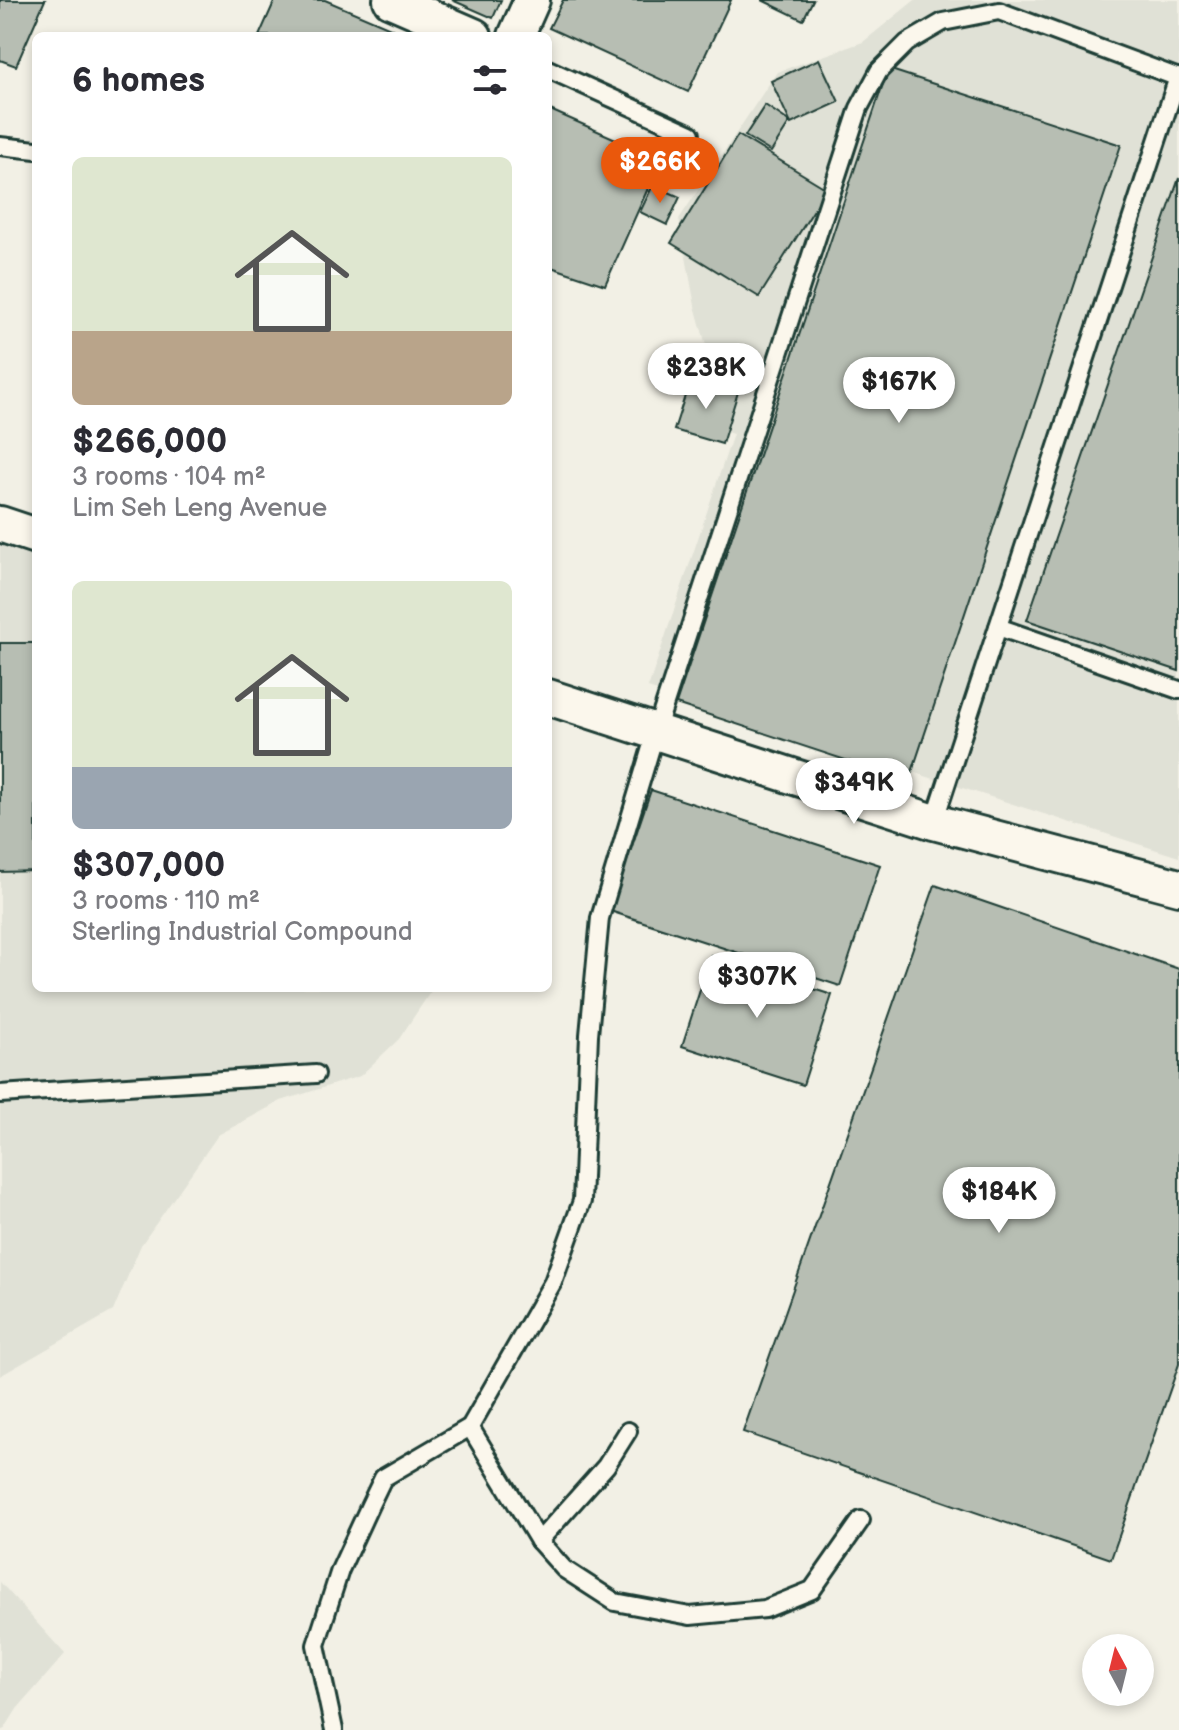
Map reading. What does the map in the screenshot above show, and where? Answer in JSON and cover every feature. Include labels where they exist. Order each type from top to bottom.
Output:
[{"type":"street","points":[[391,0],[465,32]]},
{"type":"street","points":[[518,32],[532,0]]},
{"type":"street","points":[[0,524],[32,535]]},
{"type":"street","points":[[552,698],[934,822],[1179,887]]},
{"type":"lane","points":[[334,1730],[316,1645],[340,1570],[383,1478],[470,1427],[553,1282],[582,1201],[589,1035],[600,918],[656,731],[859,108],[879,71],[907,43],[943,22],[999,11],[1178,77],[934,822]]},
{"type":"lane","points":[[552,71],[691,134]]},
{"type":"lane","points":[[0,146],[32,150]]},
{"type":"lane","points":[[998,627],[1179,690]]},
{"type":"lane","points":[[0,1094],[316,1074]]},
{"type":"lane","points":[[470,1427],[539,1541],[564,1569],[615,1602],[690,1616],[765,1609],[812,1590],[861,1520]]},
{"type":"lane","points":[[539,1541],[606,1466],[628,1431]]},
{"type":"shaded area","points":[[915,0],[1179,0],[1179,857],[648,688],[733,434],[687,422],[709,356],[695,306],[679,219],[777,72],[863,42]]},
{"type":"shaded area","points":[[0,542],[32,553],[32,992],[430,992],[399,1039],[360,1076],[281,1101],[218,1135],[141,1245],[113,1311],[0,1376]]},
{"type":"shaded area","points":[[0,1582],[65,1654],[17,1709],[4,1730],[0,1730]]},
{"type":"building","points":[[0,0],[45,0],[16,66],[0,60]]},
{"type":"building","points":[[275,0],[325,0],[393,29],[392,32],[261,32]]},
{"type":"building","points":[[452,0],[501,0],[493,18]]},
{"type":"building","points":[[563,0],[731,0],[688,92],[549,28]]},
{"type":"building","points":[[762,0],[813,0],[803,20]]},
{"type":"building","points":[[819,59],[839,102],[791,124],[771,81]]},
{"type":"building","points":[[888,69],[1121,145],[909,781],[676,704]]},
{"type":"building","points":[[765,105],[790,122],[771,152],[745,136]]},
{"type":"building","points":[[552,111],[661,159],[605,285],[552,267]]},
{"type":"building","points":[[738,135],[827,189],[759,297],[671,243]]},
{"type":"building","points":[[1179,178],[1179,671],[1027,620]]},
{"type":"building","points":[[653,185],[680,197],[667,225],[640,212]]},
{"type":"building","points":[[691,377],[738,392],[722,444],[674,430]]},
{"type":"building","points":[[0,643],[32,643],[32,871],[0,872]]},
{"type":"building","points":[[651,790],[880,865],[840,986],[610,911]]},
{"type":"building","points":[[935,885],[1179,969],[1179,1364],[1111,1559],[743,1432]]},
{"type":"building","points":[[711,956],[832,995],[803,1085],[682,1046]]}]
